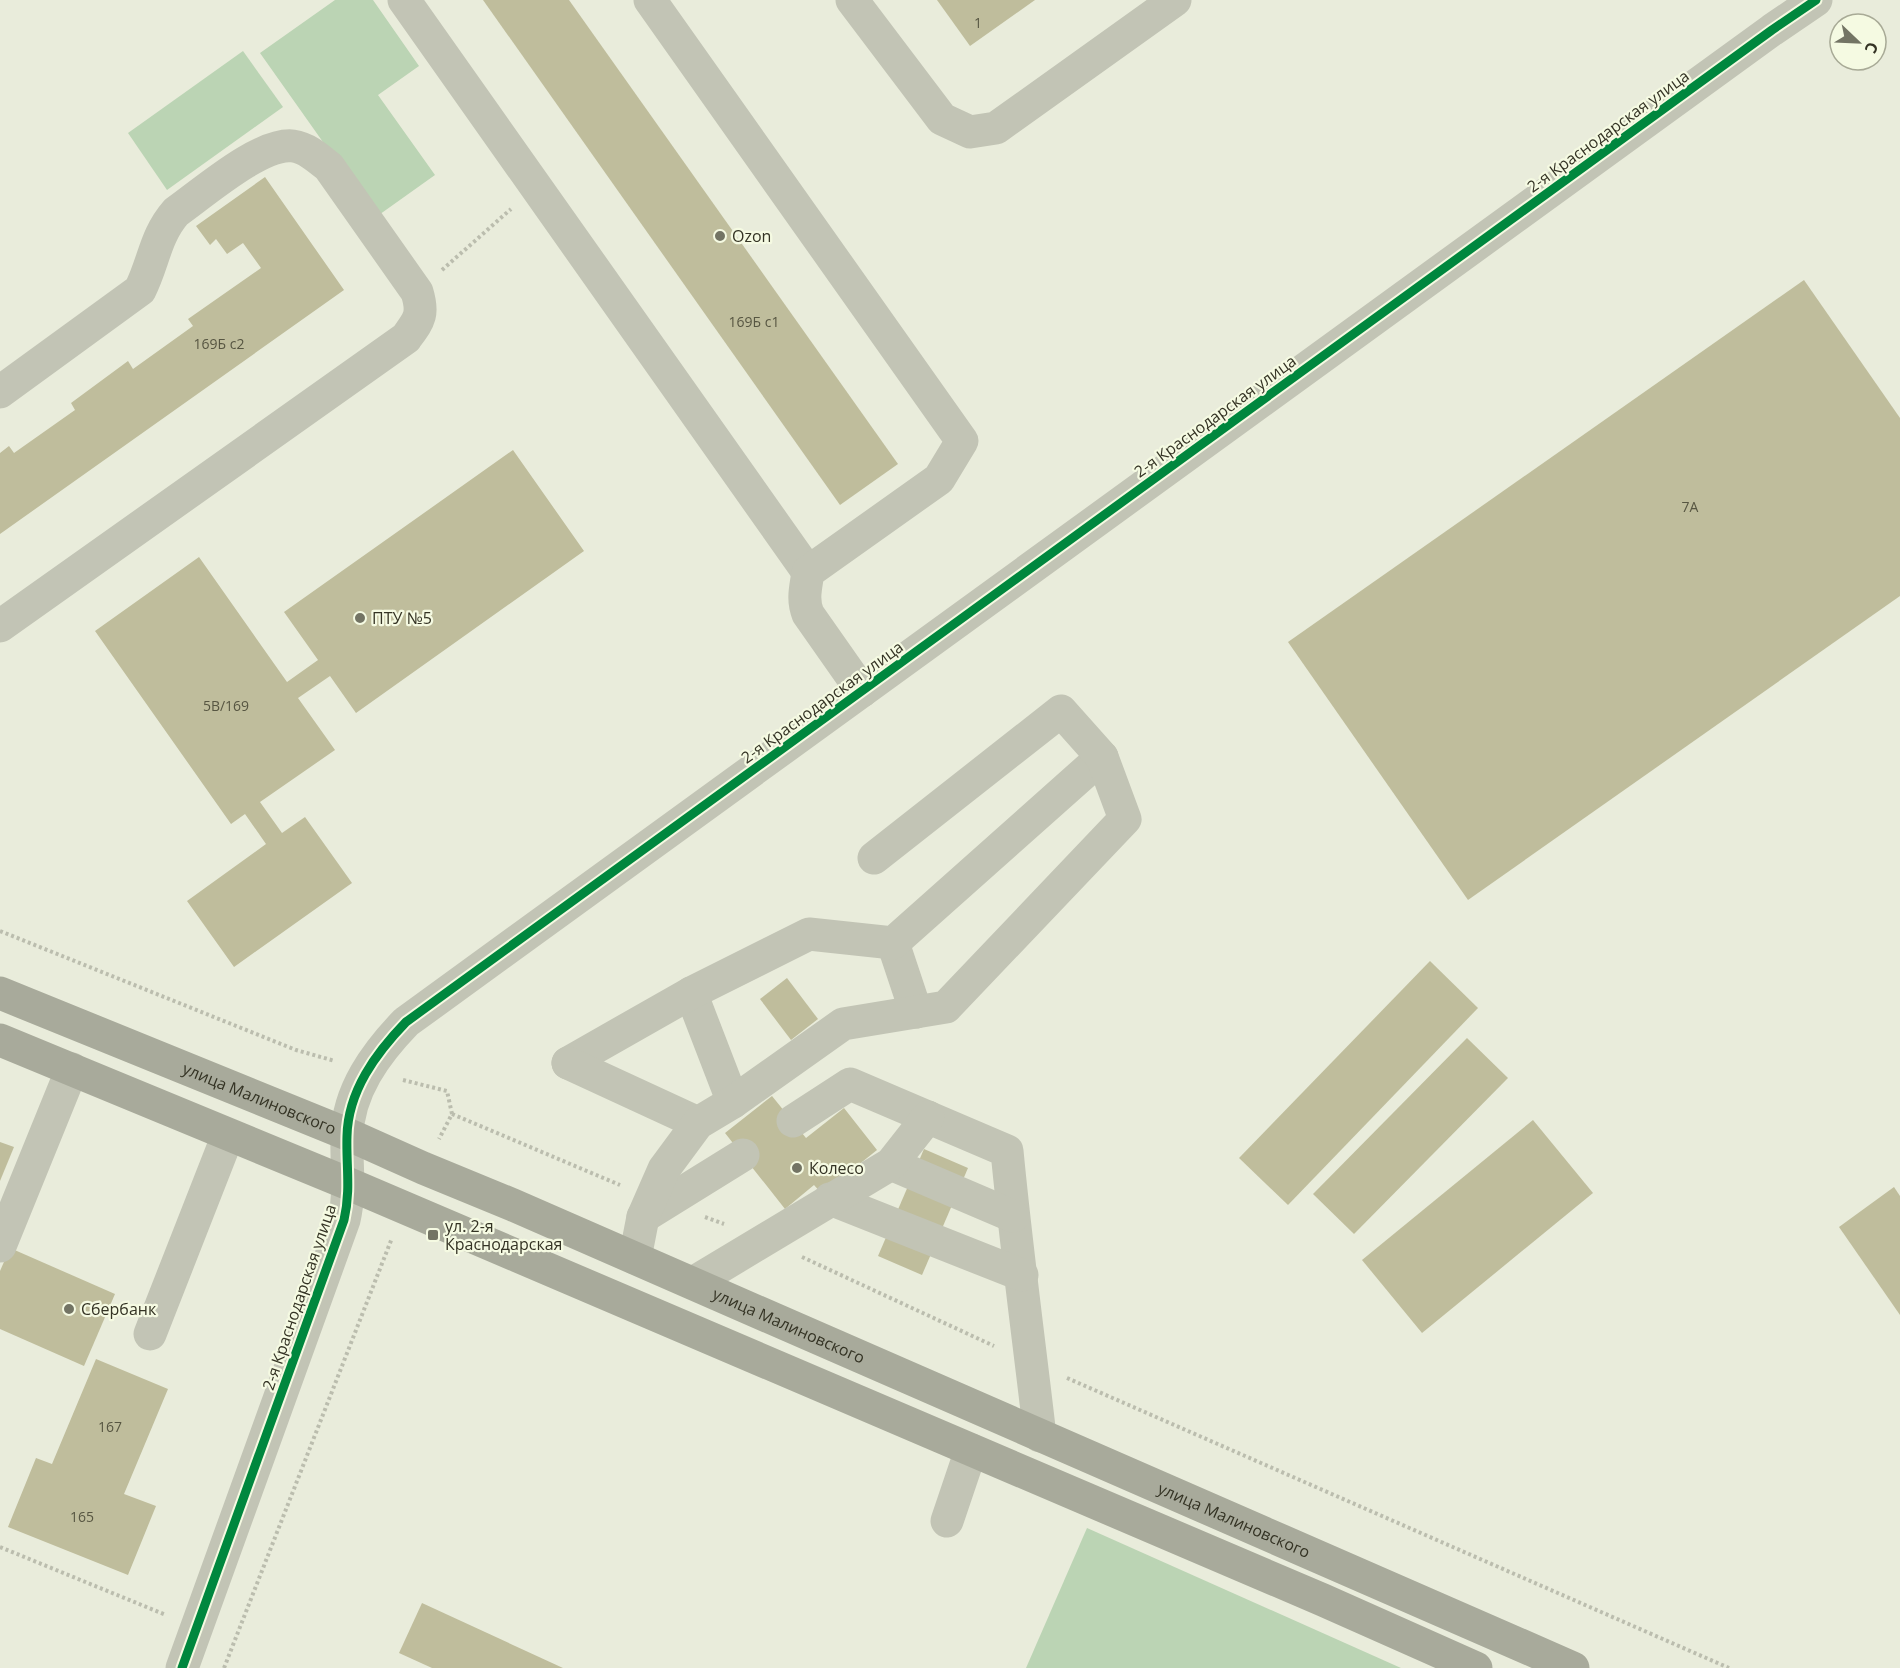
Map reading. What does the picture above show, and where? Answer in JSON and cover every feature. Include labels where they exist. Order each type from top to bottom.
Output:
[{"type":"highway","name":"улица Малиновского","points":[[0,993],[346,1134],[693,1283],[1573,1668]]},
{"type":"highway","points":[[0,1040],[349,1184],[1323,1600],[1476,1668]]},
{"type":"street","points":[[404,0],[808,572]]},
{"type":"street","points":[[650,0],[962,441],[939,479],[808,572],[804,595],[804,605],[808,614],[862,691]]},
{"type":"street","points":[[852,0],[942,119],[970,132],[996,128],[1175,0]]},
{"type":"street","name":"2-я Краснодарская улица","points":[[182,1668],[344,1220],[349,1184],[346,1134],[354,1101],[367,1070],[385,1044],[406,1022],[1816,0]]},
{"type":"street","points":[[0,392],[140,290],[158,239],[165,224],[176,212],[257,155],[277,146],[295,146],[313,154],[329,167],[417,292],[421,307],[417,323],[406,338],[0,626]]},
{"type":"street","points":[[634,1258],[654,1206],[664,1169],[698,1123],[733,1102],[843,1024],[946,1007],[1125,819],[1102,757],[1061,711],[874,858]]},
{"type":"street","points":[[698,1123],[568,1063],[691,993],[809,934],[894,943],[1102,757]]},
{"type":"street","points":[[894,943],[916,1012]]},
{"type":"street","points":[[691,993],[733,1102]]},
{"type":"street","points":[[0,1246],[72,1069]]},
{"type":"street","points":[[793,1121],[850,1084],[1007,1151],[1040,1436]]},
{"type":"street","points":[[693,1283],[891,1164],[928,1117]]},
{"type":"street","points":[[150,1334],[228,1135]]},
{"type":"street","points":[[654,1206],[742,1155]]},
{"type":"street","points":[[891,1164],[1013,1216]]},
{"type":"street","points":[[830,1199],[1022,1275]]},
{"type":"street","points":[[947,1521],[971,1450]]},
{"type":"path","points":[[417,292],[536,186]]},
{"type":"path","points":[[0,931],[296,1050]]},
{"type":"path","points":[[447,1091],[452,1114],[654,1206],[764,1240],[1032,1363],[1730,1668]]},
{"type":"path","points":[[224,1668],[391,1241]]},
{"type":"path","points":[[0,1547],[166,1615]]},
{"type":"green space","points":[[335,0],[373,0],[419,66],[378,95],[435,175],[376,217],[260,53]]},
{"type":"green space","points":[[243,51],[283,107],[167,190],[128,133]]},
{"type":"green space","points":[[1087,1528],[1401,1668],[1026,1668]]},
{"type":"building","points":[[483,0],[569,0],[898,464],[840,505]]},
{"type":"building","points":[[937,0],[1035,0],[970,46]]},
{"type":"building","points":[[265,177],[344,290],[0,534],[0,453],[9,446],[14,453],[75,410],[71,403],[128,361],[133,369],[193,326],[188,319],[261,268],[243,243],[227,254],[216,239],[210,245],[196,226]]},
{"type":"building","points":[[1804,280],[1900,418],[1900,596],[1468,900],[1288,642]]},
{"type":"building","points":[[513,450],[584,551],[356,713],[330,676],[298,698],[335,750],[260,802],[282,833],[305,817],[352,883],[234,967],[187,901],[266,844],[245,814],[231,824],[95,631],[199,557],[287,682],[318,660],[284,612]]},
{"type":"building","points":[[1430,961],[1478,1008],[1288,1205],[1239,1158]]},
{"type":"building","points":[[787,978],[818,1019],[791,1040],[760,999]]},
{"type":"building","points":[[1467,1038],[1508,1078],[1354,1234],[1313,1194]]},
{"type":"building","points":[[772,1096],[806,1138],[844,1108],[877,1150],[822,1194],[814,1185],[785,1209],[725,1133]]},
{"type":"building","points":[[1533,1120],[1593,1193],[1422,1333],[1362,1260]]},
{"type":"building","points":[[0,1142],[14,1147],[0,1181]]},
{"type":"building","points":[[924,1149],[968,1168],[922,1275],[878,1256]]},
{"type":"building","points":[[1894,1187],[1900,1196],[1900,1315],[1839,1227]]},
{"type":"building","points":[[10,1248],[115,1294],[84,1366],[0,1329],[0,1271]]},
{"type":"building","points":[[96,1359],[168,1389],[124,1494],[156,1506],[128,1575],[8,1527],[36,1458],[52,1464]]},
{"type":"building","points":[[422,1603],[563,1668],[432,1668],[399,1653]]},
{"type":"cycle path","points":[[182,1668],[344,1220],[348,1188],[347,1136],[352,1104],[374,1060],[406,1022],[1816,0]]},
{"type":"place","name":"Ozon","points":[[720,236]]},
{"type":"place","name":"ПТУ №5","points":[[360,618]]},
{"type":"place","name":"Колесо","points":[[797,1168]]},
{"type":"place","name":"ул. 2-я Краснодарская","points":[[433,1235]]},
{"type":"place","name":"Сбербанк","points":[[69,1309]]}]
